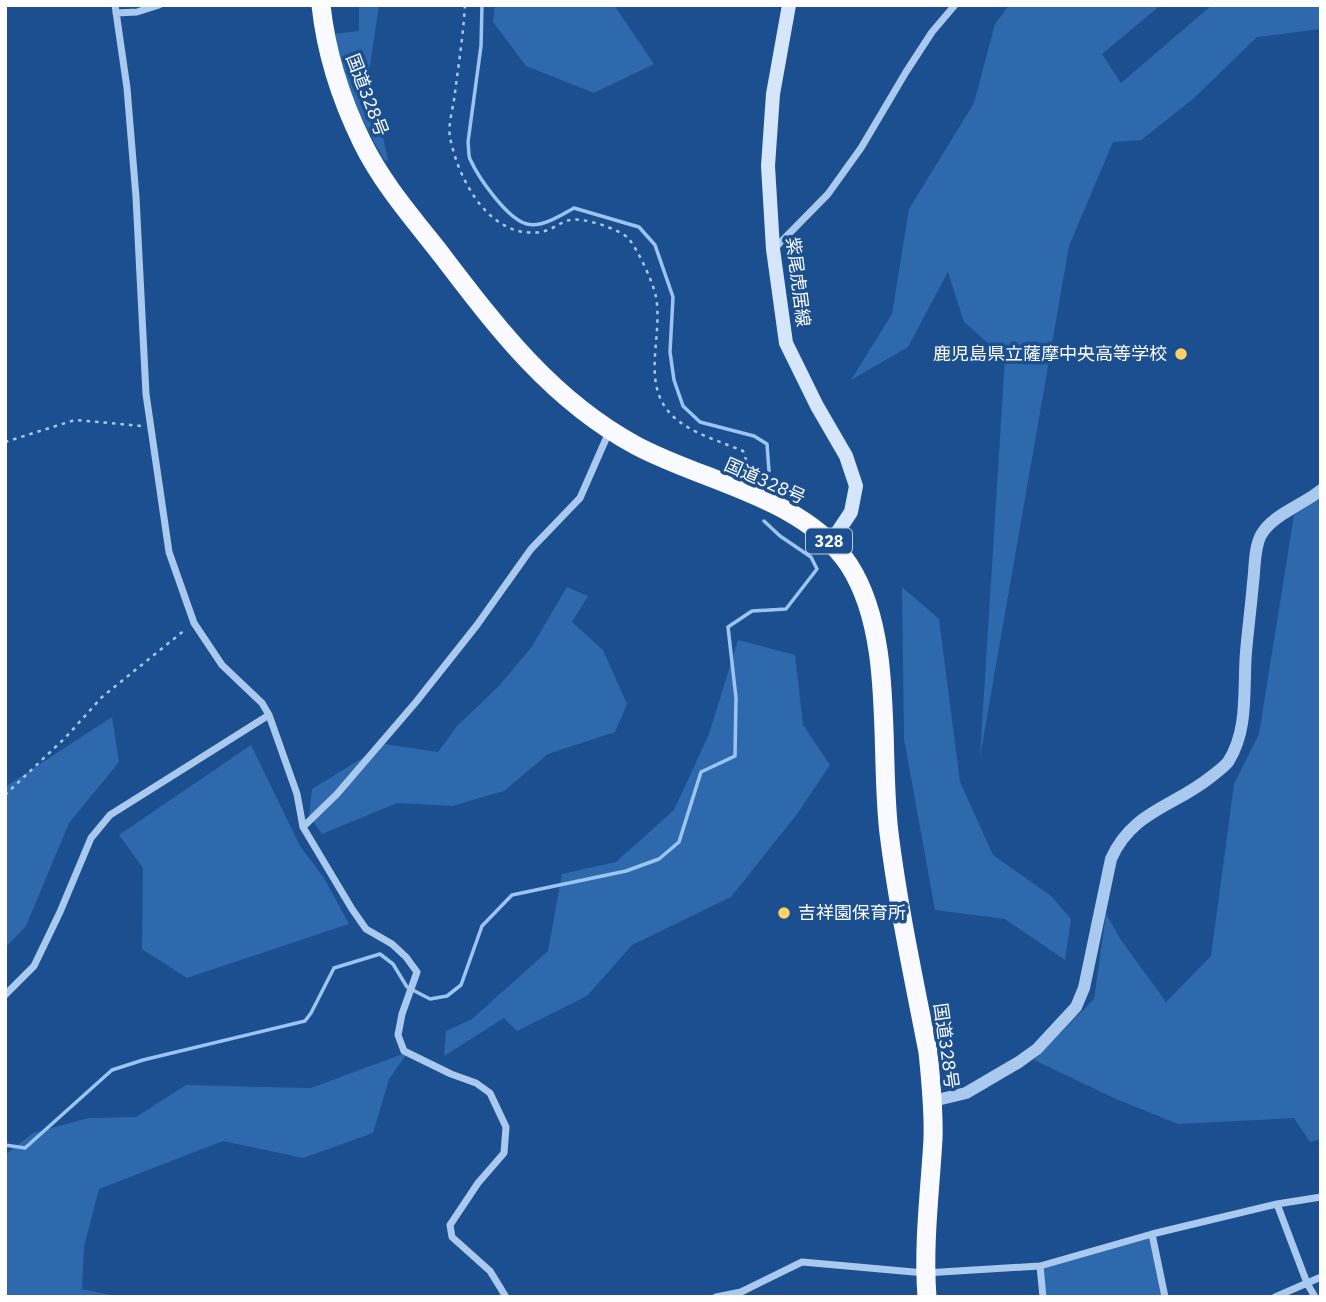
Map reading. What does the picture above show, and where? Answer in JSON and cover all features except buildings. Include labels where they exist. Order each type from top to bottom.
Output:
[{"type":"highway","name":"国道328号","points":[[321,5],[328,51],[337,82],[349,114],[380,172],[416,223],[515,347],[557,391],[610,431],[667,461],[746,493],[809,524],[831,542],[864,591],[879,651],[885,794],[890,838],[928,1052],[933,1101],[925,1273],[927,1297]]},
{"type":"main road","name":"紫尾虎居線","points":[[789,5],[773,94],[768,166],[773,249],[786,343],[845,456],[856,486],[851,512],[831,542]]},
{"type":"street","points":[[159,5],[137,12],[115,9],[127,88],[136,197],[149,427],[169,552],[194,623],[222,665],[262,703],[269,715],[297,793],[303,827],[366,929],[392,944],[417,972],[402,1014],[398,1035],[404,1051],[476,1083],[490,1093],[506,1126],[504,1153],[478,1183],[450,1225],[452,1237],[490,1271],[506,1297]]},
{"type":"street","points":[[773,249],[828,194],[861,149],[932,32],[955,5]]},
{"type":"street","points":[[303,827],[337,794],[416,702],[477,625],[531,549],[580,498],[610,431]]},
{"type":"street","points":[[933,1101],[966,1093],[1019,1062],[1037,1049],[1076,1007],[1084,988],[1111,859],[1117,844],[1127,831],[1158,808],[1203,783],[1227,763],[1236,744],[1243,721],[1246,654],[1256,552],[1261,535],[1277,519],[1321,490]]},
{"type":"street","points":[[5,995],[34,965],[91,838],[110,815],[269,715]]},
{"type":"street","points":[[716,1297],[742,1294],[802,1262],[925,1273],[1040,1266],[1152,1234],[1277,1204],[1321,1197]]},
{"type":"street","points":[[1277,1204],[1307,1283],[1315,1297]]},
{"type":"street","points":[[1152,1234],[1165,1297]]},
{"type":"street","points":[[1040,1266],[1043,1297]]},
{"type":"street","points":[[1275,1297],[1321,1277]]},
{"type":"path","points":[[465,5],[449,135],[471,194],[496,222],[521,231],[541,232],[571,220],[582,220],[608,227],[628,238],[649,276],[656,298],[654,375],[659,396],[669,412],[685,426],[743,450],[747,463],[746,493]]},
{"type":"path","points":[[5,442],[75,420],[149,427]]},
{"type":"path","points":[[5,795],[66,737],[102,697],[194,623]]},
{"type":"shaded area","points":[[359,5],[379,5],[369,72],[388,160],[385,161],[354,100],[333,34],[359,31]]},
{"type":"shaded area","points":[[495,5],[614,5],[654,64],[594,93],[526,66],[493,22]]},
{"type":"shaded area","points":[[1009,5],[1161,5],[1102,54],[1121,83],[1212,5],[1321,5],[1321,29],[1257,37],[1193,99],[1141,140],[1113,142],[1069,246],[980,757],[1005,358],[964,322],[948,272],[908,347],[851,380],[892,314],[909,209],[974,103],[995,24]]},
{"type":"shaded area","points":[[1321,498],[1321,1139],[1310,1142],[1294,1118],[1178,1124],[1116,1099],[1034,1060],[1094,999],[1106,914],[1121,940],[1166,1002],[1211,956],[1234,784],[1259,734],[1294,515]]},
{"type":"shaded area","points":[[567,587],[588,596],[572,622],[603,650],[627,704],[615,732],[548,754],[504,791],[452,806],[397,803],[322,834],[309,815],[312,789],[385,744],[438,752],[458,725],[497,688],[531,648]]},
{"type":"shaded area","points":[[902,587],[939,619],[960,782],[993,855],[1051,896],[1071,919],[1065,960],[1005,919],[935,910],[904,739]]},
{"type":"shaded area","points":[[738,640],[795,655],[803,725],[830,765],[797,814],[731,897],[632,945],[587,996],[517,1031],[504,1018],[444,1056],[446,1031],[472,1019],[548,951],[562,874],[616,862],[674,810],[709,734]]},
{"type":"shaded area","points":[[112,717],[119,762],[69,823],[26,926],[5,948],[5,787]]},
{"type":"shaded area","points":[[251,745],[300,846],[324,878],[349,924],[187,978],[142,949],[143,868],[119,835]]},
{"type":"shaded area","points":[[408,1052],[389,1079],[373,1133],[303,1158],[223,1141],[99,1189],[84,1247],[82,1289],[120,1297],[5,1297],[5,1155],[33,1133],[89,1118],[136,1117],[186,1085],[311,1088]]},
{"type":"shaded area","points":[[1152,1234],[1165,1297],[1043,1297],[1040,1266]]},
{"type":"waterway","points":[[482,5],[481,46],[468,142],[470,159],[479,176],[502,206],[519,221],[527,224],[545,223],[574,208],[639,227],[655,245],[673,297],[670,352],[674,380],[683,406],[700,422],[754,436],[767,444],[769,471]]},
{"type":"waterway","points":[[5,1145],[25,1148],[112,1070],[305,1021],[334,968],[380,954],[393,964],[407,987],[430,999],[447,996],[461,985],[482,926],[512,895],[626,871],[659,859],[679,842],[701,772],[735,756],[736,698],[728,627],[752,611],[786,609],[817,569],[811,557],[780,536],[764,521]]},
{"type":"place","name":"鹿児島県立薩摩中央高等学校","points":[[1181,354]]},
{"type":"place","name":"吉祥園保育所","points":[[784,913]]}]
